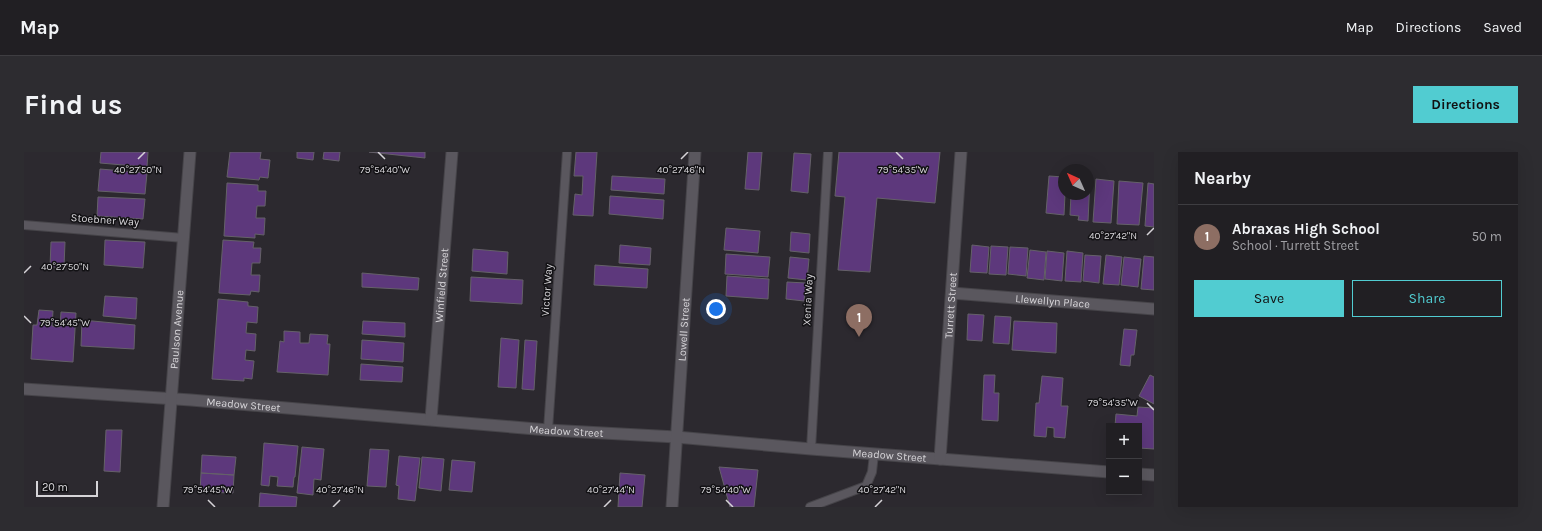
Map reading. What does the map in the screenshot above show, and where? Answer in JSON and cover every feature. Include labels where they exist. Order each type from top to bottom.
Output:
[{"type":"street","name":"Paulson Avenue","points":[[163,507],[190,152]]},
{"type":"street","name":"Winfield Street","points":[[431,419],[452,152]]},
{"type":"street","name":"Lowell Street","points":[[672,507],[695,152]]},
{"type":"street","name":"Turrett Street","points":[[940,459],[961,152]]},
{"type":"street","name":"Llewellyn Place","points":[[952,293],[1154,309]]},
{"type":"street","name":"Meadow Street","points":[[24,389],[431,419],[548,430],[676,437],[1106,472]]},
{"type":"street","points":[[1142,474],[1154,475]]},
{"type":"lane","name":"Victor Way","points":[[548,430],[567,152]]},
{"type":"lane","name":"Xenia Way","points":[[811,449],[828,152]]},
{"type":"lane","name":"Stoebner Way","points":[[24,225],[184,238]]},
{"type":"lane","points":[[810,507],[866,486],[872,472],[874,454]]},
{"type":"building","points":[[101,152],[148,152],[147,167],[100,163]]},
{"type":"building","points":[[230,152],[261,152],[260,159],[270,160],[268,178],[260,177],[259,180],[227,177]]},
{"type":"building","points":[[297,152],[314,152],[313,160],[297,158]]},
{"type":"building","points":[[324,152],[340,152],[339,161],[323,159]]},
{"type":"building","points":[[369,152],[425,152],[425,158]]},
{"type":"building","points":[[576,152],[597,152],[593,216],[573,215],[575,194],[582,195],[583,176],[574,176]]},
{"type":"building","points":[[748,152],[762,152],[759,190],[745,189]]},
{"type":"building","points":[[839,152],[940,152],[935,203],[877,198],[870,272],[838,270],[845,197],[835,196]]},
{"type":"building","points":[[794,153],[811,154],[808,193],[791,191]]},
{"type":"building","points":[[100,169],[147,173],[145,194],[98,191]]},
{"type":"building","points":[[612,176],[665,179],[664,194],[611,190]]},
{"type":"building","points":[[1049,176],[1058,177],[1058,200],[1065,200],[1064,215],[1046,213]]},
{"type":"building","points":[[1096,179],[1114,181],[1111,223],[1093,222]]},
{"type":"building","points":[[1119,181],[1143,183],[1139,225],[1117,224]]},
{"type":"building","points":[[227,183],[258,185],[258,191],[266,191],[265,206],[257,206],[256,218],[265,218],[264,235],[255,234],[255,238],[224,236]]},
{"type":"building","points":[[1148,183],[1154,184],[1154,227],[1145,226]]},
{"type":"building","points":[[610,196],[664,200],[663,219],[609,214]]},
{"type":"building","points":[[98,197],[145,199],[143,219],[97,216]]},
{"type":"building","points":[[1071,200],[1089,200],[1088,221],[1078,220],[1079,216],[1070,215]]},
{"type":"building","points":[[726,228],[760,231],[758,253],[724,250]]},
{"type":"building","points":[[791,232],[810,234],[809,253],[790,251]]},
{"type":"building","points":[[105,240],[145,242],[143,268],[104,265]]},
{"type":"building","points":[[223,240],[254,242],[253,248],[261,248],[260,263],[252,263],[251,275],[260,275],[259,292],[251,291],[250,295],[219,293]]},
{"type":"building","points":[[51,242],[65,242],[64,267],[50,267]]},
{"type":"building","points":[[620,245],[651,248],[650,265],[619,263]]},
{"type":"building","points":[[972,245],[989,247],[987,273],[970,272]]},
{"type":"building","points":[[991,246],[1008,247],[1006,275],[989,274]]},
{"type":"building","points":[[1010,247],[1028,248],[1026,276],[1008,274]]},
{"type":"building","points":[[473,249],[508,252],[507,274],[472,271]]},
{"type":"building","points":[[1030,250],[1046,252],[1044,280],[1027,278]]},
{"type":"building","points":[[1047,251],[1064,253],[1062,281],[1045,279]]},
{"type":"building","points":[[1067,251],[1083,253],[1081,282],[1065,281]]},
{"type":"building","points":[[726,254],[770,257],[768,277],[725,274]]},
{"type":"building","points":[[1085,255],[1101,256],[1099,283],[1083,281]]},
{"type":"building","points":[[1106,255],[1122,257],[1119,285],[1103,284]]},
{"type":"building","points":[[1144,256],[1154,257],[1154,290],[1141,289]]},
{"type":"building","points":[[790,257],[809,259],[807,280],[788,278]]},
{"type":"building","points":[[1124,257],[1141,259],[1138,287],[1121,285]]},
{"type":"building","points":[[595,265],[648,269],[647,288],[594,285]]},
{"type":"building","points":[[362,273],[419,278],[418,290],[362,287]]},
{"type":"building","points":[[727,276],[769,279],[768,299],[726,296]]},
{"type":"building","points":[[471,277],[523,280],[522,304],[470,301]]},
{"type":"building","points":[[787,282],[806,283],[804,301],[786,299]]},
{"type":"building","points":[[105,296],[137,298],[136,319],[103,316]]},
{"type":"building","points":[[218,299],[248,302],[248,306],[258,307],[257,323],[247,322],[246,333],[256,334],[255,351],[246,350],[245,360],[254,361],[252,379],[244,378],[244,381],[212,379]]},
{"type":"building","points":[[39,310],[53,311],[52,326],[60,327],[61,312],[76,313],[73,362],[31,359],[33,325],[37,325]]},
{"type":"building","points":[[968,314],[984,315],[982,341],[967,340]]},
{"type":"building","points":[[995,316],[1011,317],[1009,344],[993,343]]},
{"type":"building","points":[[82,320],[135,325],[134,349],[81,346]]},
{"type":"building","points":[[363,321],[405,323],[405,337],[362,334]]},
{"type":"building","points":[[1014,321],[1057,323],[1056,353],[1012,350]]},
{"type":"building","points":[[1124,329],[1137,330],[1134,355],[1131,355],[1130,366],[1120,365]]},
{"type":"building","points":[[284,331],[300,332],[300,343],[309,343],[310,334],[328,335],[327,344],[330,344],[328,375],[277,372],[280,341],[284,342]]},
{"type":"building","points":[[501,338],[519,340],[516,388],[498,387]]},
{"type":"building","points":[[362,340],[404,343],[403,362],[361,359]]},
{"type":"building","points":[[525,340],[537,341],[534,390],[522,389]]},
{"type":"building","points":[[361,364],[403,367],[402,382],[360,380]]},
{"type":"building","points":[[984,375],[995,375],[994,393],[999,393],[998,421],[982,420]]},
{"type":"building","points":[[1150,375],[1154,377],[1154,404],[1139,396]]},
{"type":"building","points":[[1042,376],[1063,378],[1061,406],[1068,406],[1065,438],[1054,437],[1054,428],[1047,427],[1046,437],[1034,436],[1036,403],[1039,403]]},
{"type":"building","points":[[1138,407],[1154,408],[1154,449],[1142,448],[1142,423],[1115,423],[1116,414],[1137,416]]},
{"type":"building","points":[[106,430],[122,430],[120,472],[104,471]]},
{"type":"building","points":[[264,443],[298,446],[293,487],[277,486],[278,477],[270,476],[269,486],[261,485]]},
{"type":"building","points":[[302,447],[324,449],[321,480],[314,479],[313,495],[297,493]]},
{"type":"building","points":[[370,449],[389,450],[386,487],[367,486]]},
{"type":"building","points":[[202,455],[236,457],[234,475],[201,473]]},
{"type":"building","points":[[399,456],[420,458],[415,501],[398,499],[399,486],[396,485]]},
{"type":"building","points":[[422,457],[444,459],[441,491],[419,488]]},
{"type":"building","points":[[452,460],[475,462],[472,492],[449,490]]},
{"type":"building","points":[[719,467],[758,470],[754,507],[730,507]]},
{"type":"building","points":[[201,473],[234,475],[233,493],[200,492]]},
{"type":"building","points":[[620,473],[645,475],[642,507],[618,507]]},
{"type":"building","points":[[260,493],[297,497],[296,507],[259,507]]},
{"type":"place","name":"Abraxas High School","points":[[859,337]]}]
